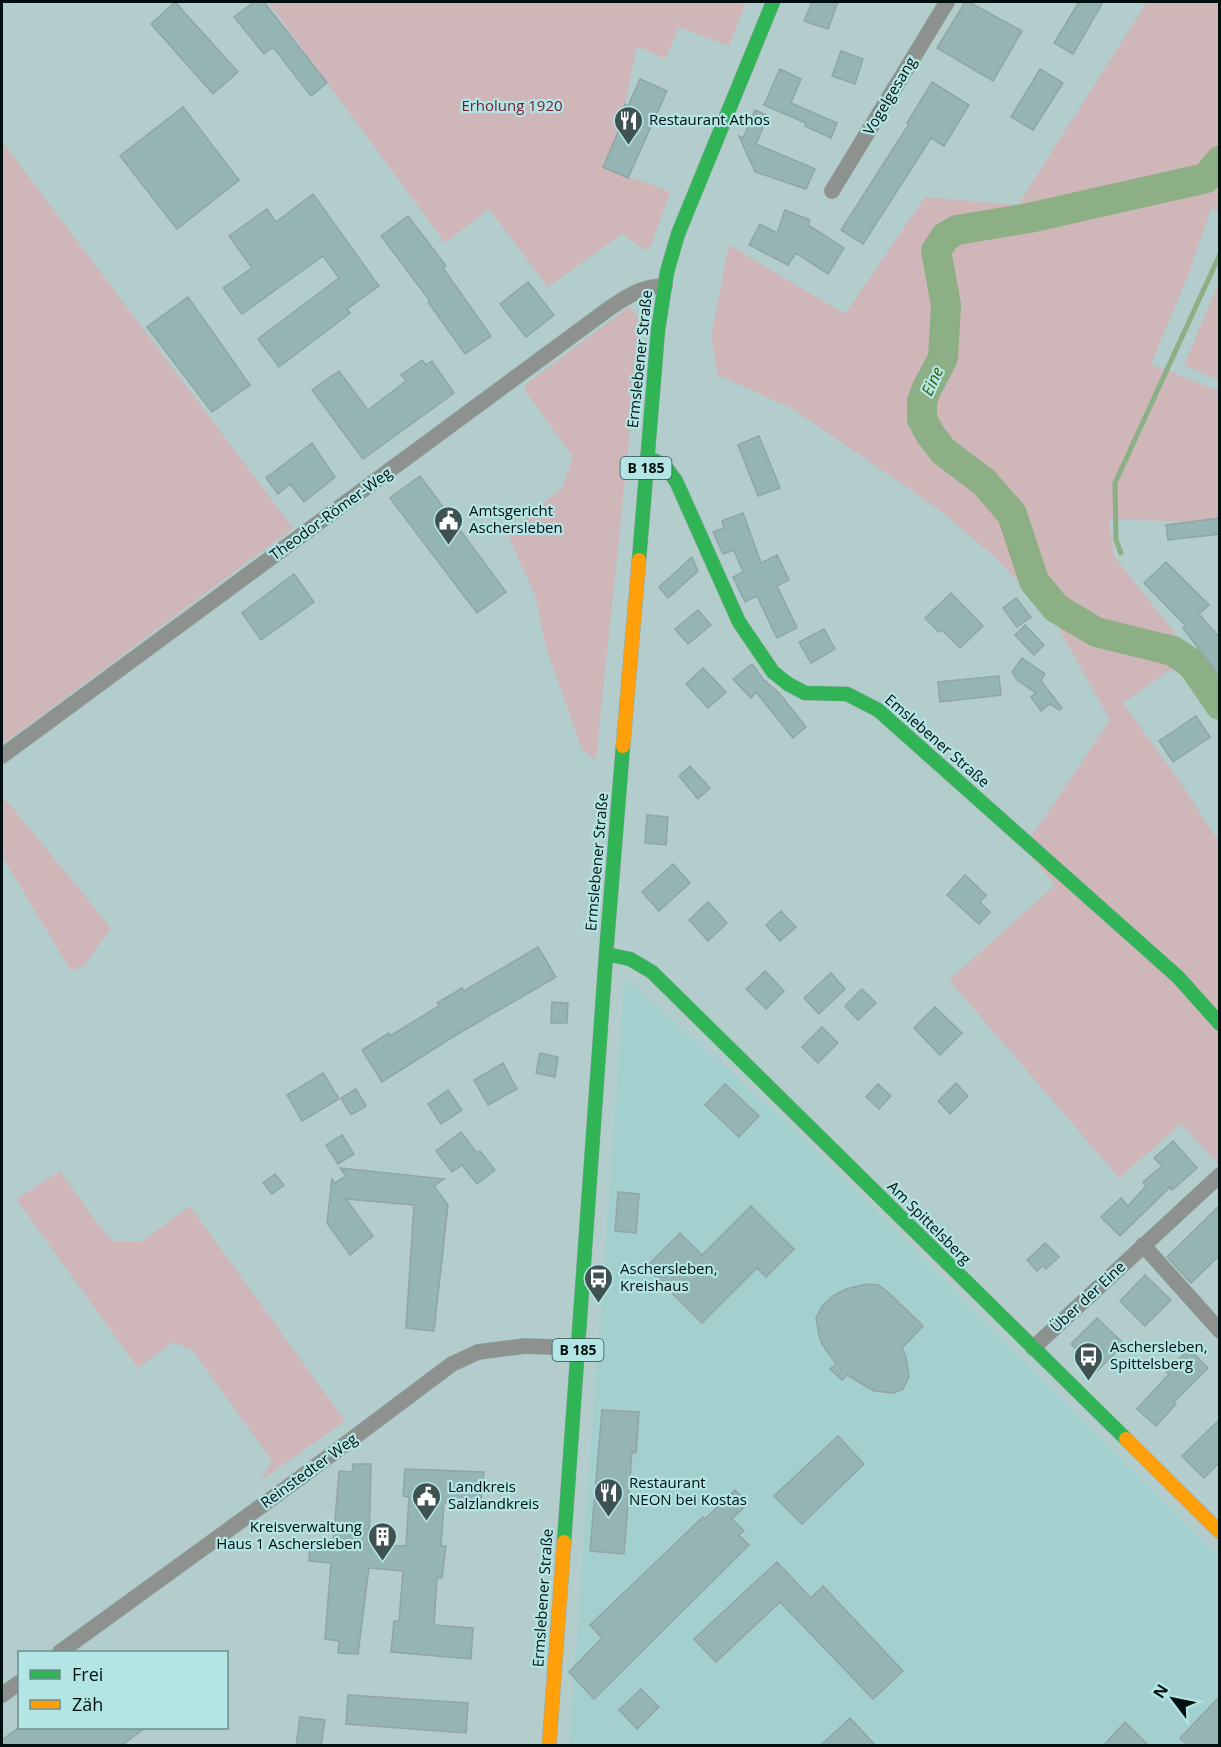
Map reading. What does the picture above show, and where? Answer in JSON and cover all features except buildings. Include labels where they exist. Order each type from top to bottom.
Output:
[{"type":"main road","name":"Ermslebener Straße","points":[[549,1746],[606,954],[658,330],[672,254],[686,213],[773,2]]},
{"type":"main road","name":"Emslebener Straße","points":[[647,457],[657,459],[665,465],[676,481],[739,622],[773,672],[788,684],[805,693],[847,694],[878,710],[1179,977],[1220,1024]]},
{"type":"main road","name":"Am Spittelsberg","points":[[606,954],[627,958],[642,964],[651,972],[1220,1532]]},
{"type":"street","name":"Vogelgesang","points":[[832,191],[947,2]]},
{"type":"street","name":"Theodor-Römer-Weg","points":[[2,756],[607,310],[635,291],[651,286],[665,286]]},
{"type":"street","name":"Über der Eine","points":[[1033,1348],[1220,1175]]},
{"type":"street","points":[[1143,1245],[1220,1331]]},
{"type":"street","name":"Reinstedter Weg","points":[[63,1651],[452,1364],[478,1352],[525,1346],[578,1348]]},
{"type":"street","points":[[2,1695],[18,1683]]},
{"type":"shaded area","points":[[625,978],[794,1129],[1219,1557],[1219,1745],[569,1746]]},
{"type":"green space","name":"Erholung 1920","points":[[268,2],[746,2],[729,46],[679,27],[665,59],[637,46],[625,104],[617,120],[622,123],[603,166],[670,192],[652,243],[646,251],[622,234],[548,287],[489,209],[445,243]]},
{"type":"green space","points":[[1147,2],[1219,2],[1219,212],[1211,209],[1188,276],[1151,364],[1219,391],[1219,523],[1109,519],[1114,556],[1219,689],[1219,720],[1174,667],[1123,703],[1185,789],[1216,838],[1219,837],[1220,1166],[1181,1124],[1119,1178],[949,980],[1055,885],[1023,847],[1110,720],[1054,620],[997,559],[937,508],[793,409],[718,375],[711,337],[729,245],[845,314],[925,197],[1018,205]]},
{"type":"green space","points":[[2,141],[293,528],[2,745]]},
{"type":"green space","points":[[1219,282],[1219,380],[1184,365]]},
{"type":"green space","points":[[630,306],[641,324],[596,760],[582,749],[546,648],[535,595],[507,533],[562,488],[573,457],[526,392],[526,384]]},
{"type":"green space","points":[[2,795],[111,928],[84,966],[71,971],[2,856]]},
{"type":"green space","points":[[60,1171],[98,1224],[114,1242],[141,1242],[190,1206],[345,1421],[260,1481],[272,1461],[192,1350],[173,1342],[138,1368],[16,1199]]},
{"type":"waterway","name":"Eine","points":[[1220,161],[1206,178],[1029,218],[957,230],[945,237],[936,251],[946,305],[943,358],[922,402],[922,419],[943,451],[984,482],[1012,514],[1034,581],[1056,608],[1096,632],[1173,651],[1192,664],[1220,705]]},
{"type":"waterway","points":[[1121,553],[1116,540],[1115,483],[1220,254]]},
{"type":"traffic: fast","points":[[639,560],[658,330],[667,272],[678,234],[773,2]]},
{"type":"traffic: fast","points":[[647,457],[664,465],[676,481],[739,622],[773,672],[788,684],[805,693],[847,694],[878,710],[1178,977],[1220,1024]]},
{"type":"traffic: fast","points":[[564,1542],[623,746]]},
{"type":"traffic: fast","points":[[606,954],[630,959],[652,972],[1126,1439]]},
{"type":"traffic: slow","points":[[623,746],[639,560]]},
{"type":"traffic: slow","points":[[1126,1439],[1220,1532]]},
{"type":"traffic: slow","points":[[549,1746],[564,1542]]},
{"type":"place","name":"Restaurant Athos","points":[[628,146]]},
{"type":"place","name":"Amtsgericht Aschersleben","points":[[448,546]]},
{"type":"place","name":"Aschersleben, Kreishaus","points":[[599,1304]]},
{"type":"place","name":"Aschersleben, Spittelsberg","points":[[1089,1382]]},
{"type":"place","name":"Restaurant NEON bei Kostas","points":[[608,1518]]},
{"type":"place","name":"Landkreis Salzlandkreis","points":[[427,1522]]},
{"type":"place","name":"Kreisverwaltung Haus 1 Aschersleben","points":[[383,1562]]}]
